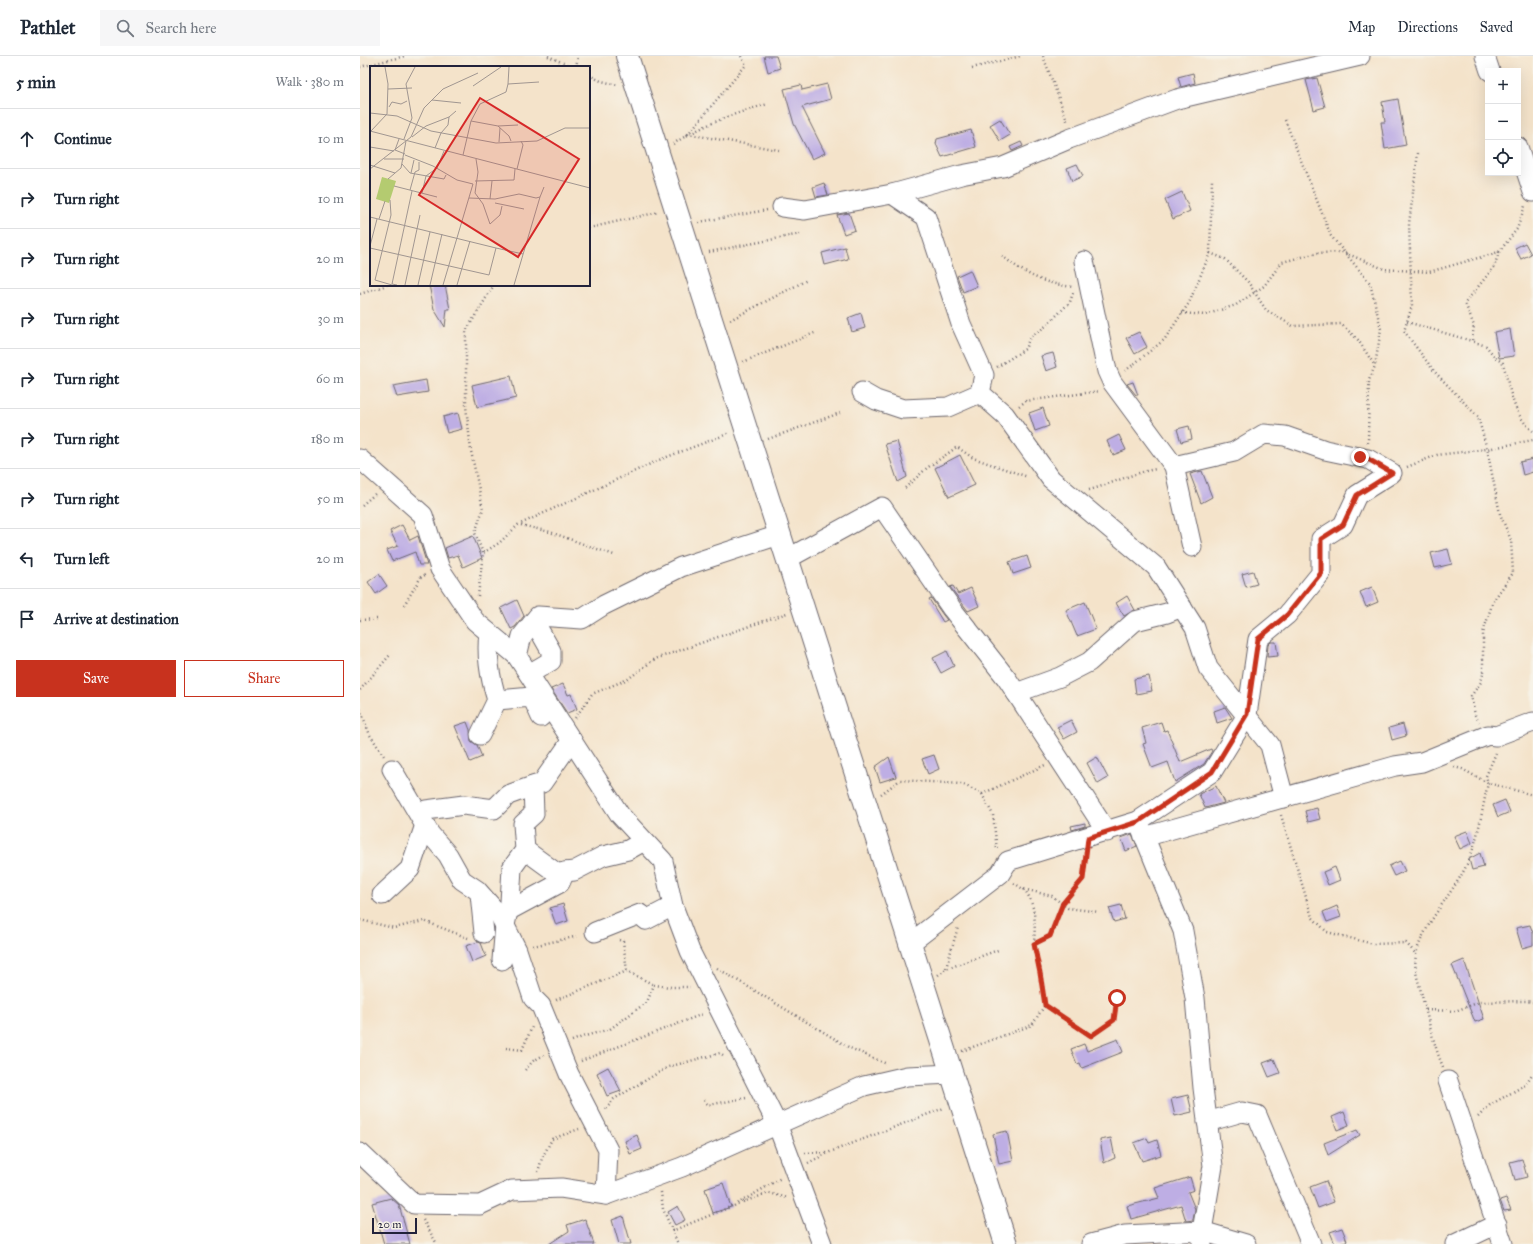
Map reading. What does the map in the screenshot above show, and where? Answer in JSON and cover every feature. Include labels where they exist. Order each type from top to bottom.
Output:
[{"type":"highway","points":[[627,56],[909,944],[950,1065],[1006,1244]]},
{"type":"street","points":[[782,207],[805,210],[892,194],[961,174],[1003,167],[1070,139],[1177,99],[1360,56]]},
{"type":"street","points":[[1485,56],[1489,68]]},
{"type":"street","points":[[1521,159],[1530,196]]},
{"type":"street","points":[[892,194],[926,217],[982,384],[1057,484],[1156,567],[1195,628],[1208,668],[1247,714],[1270,745],[1281,799]]},
{"type":"street","points":[[1084,261],[1107,371],[1112,382],[1174,466],[1192,547]]},
{"type":"street","points":[[862,392],[876,400],[903,410],[948,407],[982,384]]},
{"type":"street","points":[[1141,829],[1212,772],[1247,714],[1258,639],[1287,615],[1321,573],[1321,539],[1343,525],[1357,495],[1392,473],[1368,459],[1325,450],[1285,436],[1264,434],[1234,452],[1174,466]]},
{"type":"street","points":[[360,459],[423,515],[440,569],[475,621],[517,656],[620,815],[663,861],[673,906],[690,951],[777,1124],[822,1244]]},
{"type":"street","points":[[787,559],[882,507],[952,609],[1016,693],[1107,832]]},
{"type":"street","points":[[517,656],[522,636],[538,616],[582,619],[604,606],[681,567],[779,535]]},
{"type":"street","points":[[1016,693],[1060,677],[1089,662],[1135,621],[1167,613],[1182,607]]},
{"type":"street","points":[[529,674],[551,661],[551,651],[534,621]]},
{"type":"street","points":[[480,735],[497,700],[490,678],[487,649],[489,633]]},
{"type":"street","points":[[497,700],[532,697],[542,720],[565,729]]},
{"type":"street","points":[[909,944],[965,899],[1000,874],[1008,861],[1107,832],[1141,829],[1281,799],[1395,766],[1422,762],[1488,735],[1496,736],[1533,722]]},
{"type":"street","points":[[382,895],[410,869],[426,810],[464,805],[494,809],[508,796],[542,782],[565,729]]},
{"type":"street","points":[[392,768],[423,821],[448,854],[462,880],[480,894],[500,916],[506,918]]},
{"type":"street","points":[[502,960],[512,868],[525,850],[522,824],[534,814],[533,786]]},
{"type":"street","points":[[1141,829],[1183,930],[1195,998],[1207,1122],[1213,1166],[1202,1237]]},
{"type":"street","points":[[525,850],[558,874],[574,871],[603,856],[628,850],[644,841]]},
{"type":"street","points":[[506,918],[560,883],[565,872]]},
{"type":"street","points":[[480,894],[484,933]]},
{"type":"street","points":[[595,932],[640,914],[646,920],[673,906]]},
{"type":"street","points":[[506,918],[533,998],[540,1006],[566,1067],[608,1150],[606,1195]]},
{"type":"street","points":[[360,1153],[414,1204],[480,1205],[512,1190],[561,1188],[606,1195],[682,1167],[864,1086],[950,1065]]},
{"type":"street","points":[[1448,1081],[1503,1244]]},
{"type":"street","points":[[1207,1122],[1242,1112],[1257,1115],[1311,1244]]},
{"type":"street","points":[[1455,1244],[1497,1224]]},
{"type":"street","points":[[1091,1244],[1125,1235],[1202,1237],[1246,1244]]},
{"type":"path","points":[[360,67],[405,56]]},
{"type":"path","points":[[548,56],[570,66]]},
{"type":"path","points":[[576,66],[578,56]]},
{"type":"path","points":[[688,134],[746,65],[741,56]]},
{"type":"path","points":[[972,68],[1021,56]]},
{"type":"path","points":[[1043,56],[1068,123],[1070,139]]},
{"type":"path","points":[[590,76],[601,81],[638,90]]},
{"type":"path","points":[[658,154],[688,134],[740,111],[768,104]]},
{"type":"path","points":[[1285,120],[1331,236],[1370,283],[1381,329],[1375,366],[1369,380],[1368,459]]},
{"type":"path","points":[[688,134],[779,150]]},
{"type":"path","points":[[1418,153],[1409,224],[1412,306],[1404,331],[1434,371],[1478,417],[1487,449],[1500,514],[1511,540],[1513,573],[1493,601],[1483,633],[1483,674],[1481,682],[1472,696],[1475,715],[1497,748],[1494,761],[1486,776],[1488,783],[1475,847],[1462,874],[1445,898],[1422,939],[1416,954],[1415,968],[1433,1042],[1448,1081]]},
{"type":"path","points":[[1005,414],[1026,402],[1098,392],[1164,340],[1189,303],[1210,253],[1212,180]]},
{"type":"path","points":[[1472,340],[1474,326],[1465,303],[1494,267],[1499,252],[1517,229],[1530,196]]},
{"type":"path","points":[[590,228],[678,217],[782,207]]},
{"type":"path","points":[[690,256],[800,234]]},
{"type":"path","points":[[1182,313],[1204,315],[1236,305],[1264,286],[1282,262],[1318,253],[1343,252],[1384,269],[1429,272],[1499,252]]},
{"type":"path","points":[[1210,253],[1225,259],[1248,282],[1266,310],[1293,326],[1342,324],[1358,340],[1375,366]]},
{"type":"path","points":[[982,384],[1025,350],[1030,337],[1046,326],[1070,302],[1076,287],[1054,285],[1026,274],[1002,256]]},
{"type":"path","points":[[713,328],[807,280]]},
{"type":"path","points":[[360,294],[384,286]]},
{"type":"path","points":[[475,621],[483,553],[475,533],[483,509],[471,451],[466,406],[466,331],[493,286]]},
{"type":"path","points":[[1406,322],[1472,340],[1486,346],[1496,358],[1503,363],[1514,406],[1522,421],[1533,431]]},
{"type":"path","points":[[726,369],[817,332]]},
{"type":"path","points":[[483,553],[499,543],[520,524],[659,460],[840,413]]},
{"type":"path","points":[[1392,473],[1437,455],[1487,449],[1533,440]]},
{"type":"path","points":[[905,488],[927,468],[957,447],[973,458],[994,463],[1025,477],[1082,491],[1110,485],[1137,472],[1174,466]]},
{"type":"path","points":[[520,524],[550,532],[614,555]]},
{"type":"path","points":[[404,605],[421,577],[440,569]]},
{"type":"path","points":[[565,729],[592,694],[628,679],[655,658],[803,608]]},
{"type":"path","points":[[360,620],[378,619]]},
{"type":"path","points":[[360,690],[390,655]]},
{"type":"path","points":[[360,709],[370,735],[392,768]]},
{"type":"path","points":[[982,794],[1059,759]]},
{"type":"path","points":[[1448,766],[1462,769],[1488,783],[1533,795]]},
{"type":"path","points":[[866,805],[900,780],[962,784],[982,794],[992,815],[1000,874],[1023,889],[1030,897],[1036,920],[1034,944],[1045,1005],[1032,1025],[950,1065]]},
{"type":"path","points":[[1281,799],[1312,917],[1327,932],[1372,944],[1406,943],[1416,954]]},
{"type":"path","points":[[1034,944],[1050,936],[1063,903],[1083,879],[1088,838]]},
{"type":"path","points":[[1023,889],[1052,896],[1068,908],[1099,912]]},
{"type":"path","points":[[946,969],[965,899]]},
{"type":"path","points":[[360,920],[394,928],[424,921],[470,939],[484,933]]},
{"type":"path","points":[[923,986],[946,969],[998,950]]},
{"type":"path","points":[[716,967],[850,1048],[880,1060],[907,1076]]},
{"type":"path","points":[[506,1048],[522,1050],[540,1006],[627,971],[654,985],[672,987],[693,986],[710,992]]},
{"type":"path","points":[[525,1070],[533,1061],[558,1048],[585,1036],[610,1029],[647,1002],[654,985]]},
{"type":"path","points":[[1045,1005],[1091,1036],[1114,1020],[1117,998]]},
{"type":"path","points":[[1426,1010],[1455,1011],[1480,1002],[1533,1002]]},
{"type":"path","points":[[566,1067],[719,1008]]},
{"type":"path","points":[[534,1189],[542,1158],[552,1139],[594,1123],[614,1099],[668,1067],[720,1053],[726,1057]]},
{"type":"path","points":[[1464,1130],[1490,1105],[1525,1085],[1533,1073]]},
{"type":"path","points":[[704,1100],[708,1105],[762,1095]]},
{"type":"path","points":[[734,1206],[791,1161],[830,1152],[961,1101]]},
{"type":"path","points":[[791,1161],[830,1152]]},
{"type":"path","points":[[659,1176],[663,1209],[678,1244]]},
{"type":"path","points":[[672,1231],[769,1193],[793,1199],[808,1206]]},
{"type":"path","points":[[414,1204],[438,1244]]},
{"type":"building","points":[[764,56],[776,56],[780,68],[768,72]]},
{"type":"building","points":[[1193,73],[1195,83],[1181,87],[1178,77]]},
{"type":"building","points":[[1317,78],[1325,107],[1314,110],[1306,80]]},
{"type":"building","points":[[827,84],[831,99],[802,107],[825,153],[812,159],[794,124],[784,89],[801,85],[802,90]]},
{"type":"building","points":[[1398,99],[1406,145],[1385,149],[1381,122],[1385,122],[1382,102]]},
{"type":"building","points":[[1000,119],[1010,135],[1000,141],[990,125]]},
{"type":"building","points":[[971,130],[976,147],[942,157],[936,144],[937,139]]},
{"type":"building","points":[[1021,142],[1023,146],[1012,151],[1010,147]]},
{"type":"building","points":[[1077,164],[1083,176],[1072,181],[1067,168]]},
{"type":"building","points":[[824,183],[828,195],[816,197],[813,187]]},
{"type":"building","points":[[1182,192],[1190,211],[1173,219],[1165,200]]},
{"type":"building","points":[[849,213],[855,230],[844,234],[837,215]]},
{"type":"building","points":[[1525,243],[1531,254],[1521,259],[1515,248]]},
{"type":"building","points":[[845,247],[848,259],[825,265],[822,253]]},
{"type":"building","points":[[970,270],[977,286],[963,292],[957,276]]},
{"type":"building","points":[[429,286],[445,286],[450,309],[447,309],[445,327],[434,309]]},
{"type":"building","points":[[861,313],[865,328],[852,332],[848,318]]},
{"type":"building","points":[[1510,329],[1514,356],[1499,358],[1494,332]]},
{"type":"building","points":[[1139,332],[1147,347],[1135,354],[1126,338]]},
{"type":"building","points":[[1053,353],[1057,367],[1046,371],[1041,356]]},
{"type":"building","points":[[511,376],[516,398],[477,407],[472,385]]},
{"type":"building","points":[[426,380],[428,392],[397,397],[393,386]]},
{"type":"building","points":[[1133,382],[1138,395],[1136,395],[1127,384]]},
{"type":"building","points":[[1043,408],[1049,426],[1035,431],[1029,413]]},
{"type":"building","points":[[458,413],[462,429],[447,433],[443,417]]},
{"type":"building","points":[[1189,426],[1192,439],[1181,442],[1177,429]]},
{"type":"building","points":[[1119,435],[1126,450],[1113,455],[1107,441]]},
{"type":"building","points":[[897,441],[907,477],[898,482],[885,444]]},
{"type":"building","points":[[960,455],[975,485],[949,497],[935,468]]},
{"type":"building","points":[[1533,459],[1533,472],[1523,475],[1520,462]]},
{"type":"building","points":[[1202,471],[1212,497],[1201,503],[1190,474]]},
{"type":"building","points":[[402,525],[410,540],[418,536],[427,565],[419,565],[415,552],[392,561],[387,550],[398,546],[390,531]]},
{"type":"building","points":[[473,536],[482,558],[463,567],[458,555],[448,558],[445,548]]},
{"type":"building","points":[[1448,549],[1452,564],[1435,568],[1431,553]]},
{"type":"building","points":[[1027,556],[1031,568],[1013,574],[1009,562]]},
{"type":"building","points":[[1253,571],[1257,584],[1246,587],[1242,574]]},
{"type":"building","points":[[379,574],[387,586],[376,594],[368,582]]},
{"type":"building","points":[[953,586],[958,594],[971,588],[979,606],[968,611],[950,587]]},
{"type":"building","points":[[1372,587],[1378,602],[1366,607],[1360,592]]},
{"type":"building","points":[[1127,596],[1135,610],[1124,616],[1116,603]]},
{"type":"building","points":[[931,598],[947,620],[943,622],[929,599]]},
{"type":"building","points":[[517,600],[524,616],[515,627],[511,629],[501,608]]},
{"type":"building","points":[[1085,602],[1096,629],[1077,636],[1066,610]]},
{"type":"building","points":[[1271,642],[1276,642],[1278,656],[1267,657],[1268,645]]},
{"type":"building","points":[[947,651],[954,666],[941,673],[933,658]]},
{"type":"building","points":[[1149,676],[1152,691],[1136,694],[1134,679]]},
{"type":"building","points":[[563,684],[568,695],[571,694],[577,709],[567,713],[551,689]]},
{"type":"building","points":[[1225,707],[1232,718],[1217,723],[1214,711]]},
{"type":"building","points":[[1071,720],[1077,732],[1064,739],[1057,727]]},
{"type":"building","points":[[467,722],[470,730],[471,741],[477,745],[482,757],[470,762],[455,726]]},
{"type":"building","points":[[1161,722],[1164,731],[1167,730],[1180,762],[1211,749],[1212,751],[1204,764],[1175,782],[1168,762],[1152,768],[1143,744],[1146,743],[1142,728]]},
{"type":"building","points":[[1403,724],[1406,736],[1392,740],[1389,728]]},
{"type":"building","points":[[934,755],[939,769],[928,774],[922,759]]},
{"type":"building","points":[[889,757],[896,777],[880,782],[875,767]]},
{"type":"building","points":[[1097,757],[1108,778],[1098,784],[1087,763]]},
{"type":"building","points":[[1216,786],[1224,803],[1205,808],[1199,794]]},
{"type":"building","points":[[1505,800],[1510,812],[1498,817],[1493,805]]},
{"type":"building","points":[[1317,808],[1320,819],[1308,822],[1305,811]]},
{"type":"building","points":[[1085,823],[1085,826],[1072,830],[1071,826]]},
{"type":"building","points":[[1467,831],[1472,843],[1460,849],[1454,836]]},
{"type":"building","points":[[1132,834],[1137,846],[1126,851],[1121,838]]},
{"type":"building","points":[[1480,853],[1484,867],[1472,870],[1469,859]]},
{"type":"building","points":[[1400,861],[1405,871],[1394,876],[1389,866]]},
{"type":"building","points":[[1335,867],[1340,880],[1328,885],[1323,872]]},
{"type":"building","points":[[563,904],[568,921],[556,925],[550,908]]},
{"type":"building","points":[[1121,905],[1125,919],[1114,922],[1109,908]]},
{"type":"building","points":[[1337,906],[1341,917],[1327,922],[1323,912]]},
{"type":"building","points":[[1530,925],[1533,933],[1533,945],[1522,948],[1516,928]]},
{"type":"building","points":[[478,942],[481,943],[486,956],[472,962],[466,946]]},
{"type":"building","points":[[1464,960],[1484,1019],[1475,1022],[1452,965]]},
{"type":"building","points":[[1118,1039],[1123,1052],[1082,1068],[1080,1063],[1077,1064],[1071,1049],[1084,1044],[1087,1051]]},
{"type":"building","points":[[1274,1059],[1280,1073],[1269,1077],[1263,1063]]},
{"type":"building","points":[[608,1067],[621,1091],[607,1096],[597,1073]]},
{"type":"building","points":[[1188,1095],[1192,1112],[1175,1116],[1171,1099]]},
{"type":"building","points":[[1344,1112],[1349,1125],[1337,1130],[1332,1117]]},
{"type":"building","points":[[1357,1130],[1360,1135],[1328,1155],[1324,1143]]},
{"type":"building","points":[[1007,1131],[1013,1161],[999,1164],[993,1134]]},
{"type":"building","points":[[637,1135],[642,1149],[630,1154],[625,1141]]},
{"type":"building","points":[[1111,1138],[1115,1158],[1104,1163],[1100,1140]]},
{"type":"building","points":[[1147,1138],[1149,1143],[1157,1140],[1161,1155],[1142,1161],[1134,1143]]},
{"type":"building","points":[[1522,1159],[1527,1177],[1515,1180],[1510,1162]]},
{"type":"building","points":[[1190,1177],[1194,1190],[1188,1192],[1195,1209],[1193,1220],[1186,1221],[1181,1205],[1131,1219],[1127,1206],[1159,1198],[1155,1188]]},
{"type":"building","points":[[1326,1181],[1334,1202],[1318,1208],[1310,1187]]},
{"type":"building","points":[[723,1183],[731,1207],[713,1213],[705,1189]]},
{"type":"building","points":[[391,1198],[399,1205],[410,1244],[384,1244],[372,1203]]},
{"type":"building","points":[[1506,1198],[1511,1210],[1504,1211],[1500,1200]]},
{"type":"building","points":[[678,1206],[685,1220],[675,1225],[668,1212]]},
{"type":"building","points":[[623,1216],[631,1244],[619,1244],[612,1220]]},
{"type":"building","points":[[585,1219],[594,1244],[549,1244],[569,1231],[567,1225]]},
{"type":"building","points":[[1342,1228],[1347,1241],[1335,1244],[1330,1232]]},
{"type":"route","points":[[1117,998],[1114,1020],[1091,1036],[1045,1005],[1034,944],[1050,936],[1063,903],[1083,879],[1088,838],[1138,822],[1212,772],[1247,714],[1258,639],[1287,615],[1321,573],[1321,539],[1343,525],[1357,495],[1392,473],[1368,459],[1360,457]]}]
